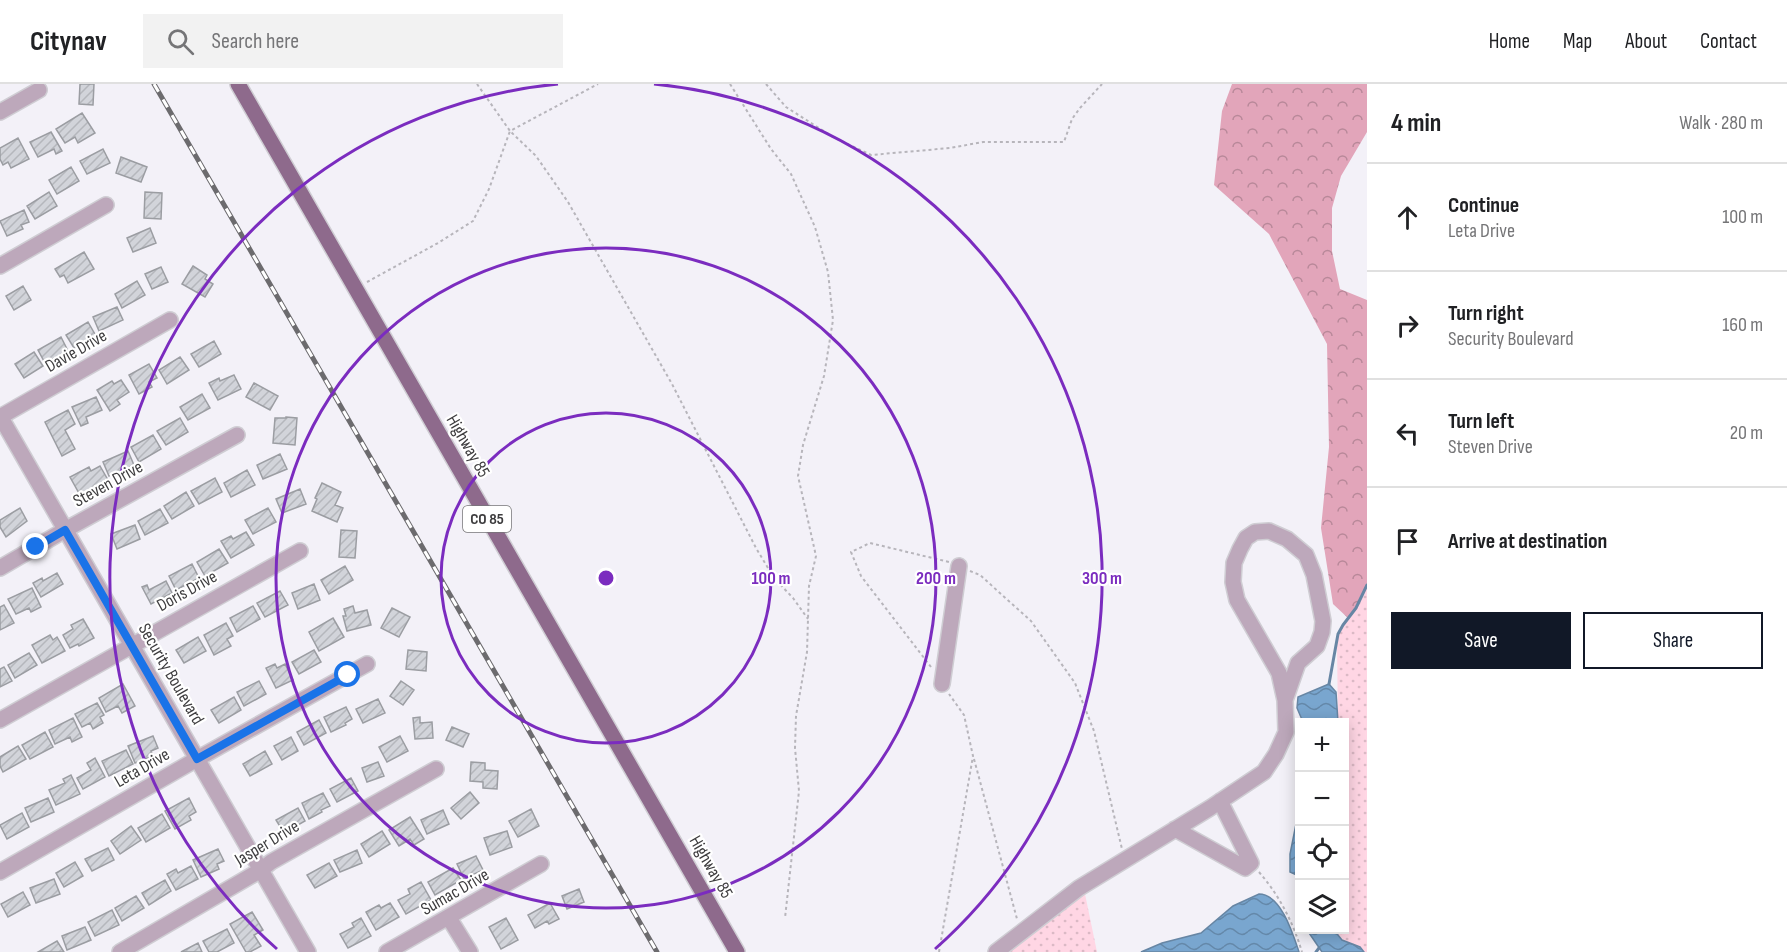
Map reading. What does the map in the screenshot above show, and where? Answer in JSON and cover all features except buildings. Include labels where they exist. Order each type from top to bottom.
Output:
[{"type":"main road","name":"Highway 85","points":[[238,84],[737,952]]},
{"type":"street","points":[[0,112],[39,90]]},
{"type":"street","points":[[0,266],[106,205]]},
{"type":"street","name":"Davie Drive","points":[[0,417],[170,320]]},
{"type":"street","name":"Security Boulevard","points":[[0,417],[308,952]]},
{"type":"street","name":"Steven Drive","points":[[0,568],[237,435]]},
{"type":"street","points":[[996,952],[1079,888],[1264,772],[1276,754],[1286,732],[1286,700],[1279,673],[1237,600],[1233,582],[1234,563],[1240,549],[1246,538],[1256,532],[1269,531],[1287,539],[1306,555],[1314,575],[1323,621],[1317,646],[1298,663],[1286,700]]},
{"type":"street","name":"Doris Drive","points":[[0,720],[300,551]]},
{"type":"street","points":[[942,684],[958,566]]},
{"type":"street","name":"Leta Drive","points":[[0,872],[367,664]]},
{"type":"street","name":"Jasper Drive","points":[[120,952],[271,862],[436,769]]},
{"type":"street","points":[[1175,829],[1245,868],[1251,863],[1220,801]]},
{"type":"street","name":"Sumac Drive","points":[[387,952],[541,864]]},
{"type":"street","points":[[450,918],[470,952]]},
{"type":"path","points":[[477,84],[510,131],[536,156],[568,202],[672,384],[756,548],[774,579],[793,598],[808,619]]},
{"type":"path","points":[[355,288],[438,243],[473,221],[489,189],[510,131],[598,84]]},
{"type":"path","points":[[730,84],[771,149],[791,174],[814,227],[828,272],[833,320],[824,376],[803,445],[798,476],[816,556],[809,586],[807,652],[796,717],[795,748],[799,791],[785,918]]},
{"type":"path","points":[[766,84],[786,107],[833,137],[871,155],[950,148],[983,142],[1064,142],[1072,119],[1102,84]]},
{"type":"path","points":[[1021,933],[964,715],[861,576],[851,552],[870,543],[949,562],[980,575],[1031,621],[1075,683],[1094,731],[1124,860]]},
{"type":"path","points":[[939,952],[973,756]]},
{"type":"path","points":[[1251,863],[1270,885],[1295,927],[1302,952]]},
{"type":"shaded area","points":[[1367,585],[1367,952],[1363,952],[1360,947],[1346,943],[1338,934],[1349,934],[1349,718],[1338,718],[1337,647],[1338,634],[1356,608]]},
{"type":"shaded area","points":[[1085,894],[1097,952],[1002,952]]},
{"type":"green space","points":[[1232,84],[1367,84],[1367,132],[1341,176],[1332,208],[1332,251],[1340,289],[1367,300],[1367,585],[1349,619],[1333,604],[1321,528],[1329,447],[1327,344],[1269,234],[1214,185],[1222,111]]},
{"type":"water","points":[[1329,684],[1336,692],[1338,718],[1301,718],[1297,708],[1298,697]]},
{"type":"water","points":[[1295,829],[1295,874],[1290,872],[1290,854]]},
{"type":"water","points":[[1259,894],[1267,896],[1280,908],[1290,926],[1299,952],[1141,952],[1162,943],[1201,933],[1233,906]]},
{"type":"water","points":[[1310,934],[1337,934],[1342,940],[1360,947],[1364,952],[1322,952]]},
{"type":"waterway","points":[[1329,684],[1338,634],[1356,608],[1367,585]]},
{"type":"waterway","points":[[1316,952],[1319,948]]},
{"type":"railway","points":[[154,84],[657,952]]},
{"type":"route","points":[[36,547],[65,530],[197,759],[348,675]]}]
